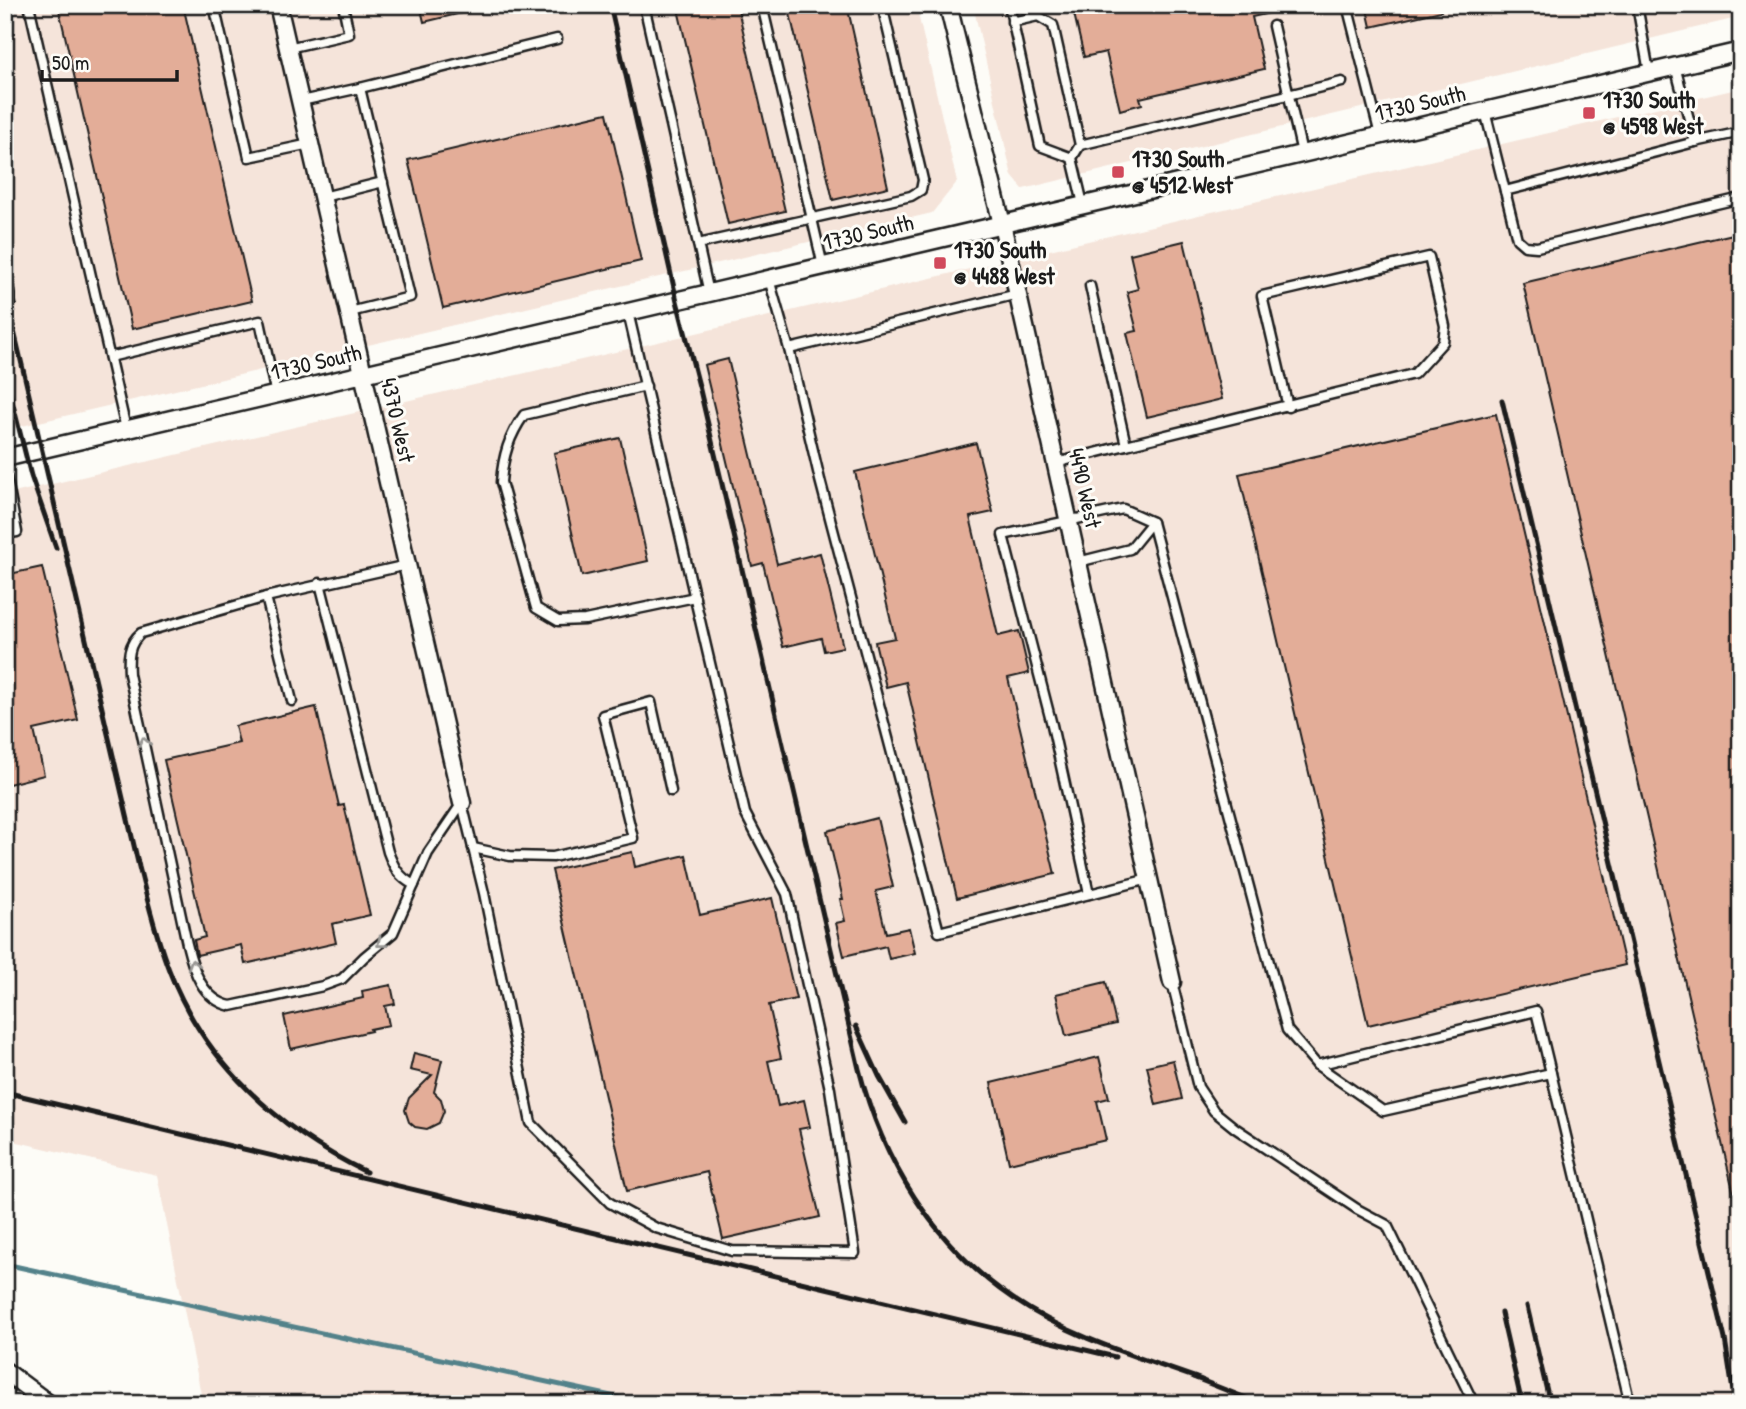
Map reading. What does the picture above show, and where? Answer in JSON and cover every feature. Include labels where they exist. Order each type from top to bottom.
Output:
[{"type":"street","name":"4370 West","points":[[278,5],[462,803]]},
{"type":"street","name":"4490 West","points":[[948,5],[1002,224],[1172,982]]},
{"type":"street","name":"1730 South","points":[[5,458],[1741,51]]},
{"type":"street","points":[[5,1371],[49,1404]]},
{"type":"lane","points":[[29,5],[127,429]]},
{"type":"lane","points":[[214,5],[249,157],[310,144]]},
{"type":"lane","points":[[288,48],[349,34],[343,5]]},
{"type":"lane","points":[[644,5],[709,293]]},
{"type":"lane","points":[[762,5],[823,266]]},
{"type":"lane","points":[[698,244],[911,196],[921,190],[923,185],[882,5]]},
{"type":"lane","points":[[1009,5],[1040,146],[1072,158]]},
{"type":"lane","points":[[1347,5],[1380,135]]},
{"type":"lane","points":[[1637,5],[1649,72]]},
{"type":"lane","points":[[1012,22],[1038,16],[1054,24],[1080,145],[1072,158],[1083,204]]},
{"type":"lane","points":[[1273,26],[1302,153]]},
{"type":"lane","points":[[301,101],[557,39]]},
{"type":"lane","points":[[1675,66],[1695,142]]},
{"type":"lane","points":[[1080,145],[1342,82]]},
{"type":"lane","points":[[350,312],[411,298],[360,88]]},
{"type":"lane","points":[[1485,111],[1517,239],[1525,246],[1537,247],[1741,198]]},
{"type":"lane","points":[[1505,191],[1741,132]]},
{"type":"lane","points":[[323,197],[383,182]]},
{"type":"lane","points":[[1056,463],[1288,407],[1414,374],[1443,342],[1445,326],[1429,257],[1262,296],[1288,407]]},
{"type":"lane","points":[[768,278],[789,349],[820,480],[939,932],[1149,879]]},
{"type":"lane","points":[[1090,286],[1126,445]]},
{"type":"lane","points":[[789,349],[1018,294]]},
{"type":"lane","points":[[462,803],[484,893],[531,1123],[610,1203],[656,1228],[732,1251],[855,1253],[830,1089],[787,894],[745,813],[628,312]]},
{"type":"lane","points":[[110,357],[260,321],[276,394]]},
{"type":"lane","points":[[646,386],[524,415],[512,433],[503,461],[501,482],[536,608],[558,621],[585,621],[695,597]]},
{"type":"lane","points":[[5,470],[16,531],[5,534]]},
{"type":"lane","points":[[1089,894],[1052,724],[1003,535],[1122,509],[1152,522]]},
{"type":"lane","points":[[1078,562],[1129,549],[1152,522]]},
{"type":"lane","points":[[1152,522],[1287,1030],[1317,1065],[1382,1111],[1551,1073]]},
{"type":"lane","points":[[407,565],[266,597],[141,633],[134,640],[130,652],[129,674],[187,944],[198,979],[218,1002],[230,1006],[336,982],[393,933],[428,853],[462,803]]},
{"type":"lane","points":[[320,583],[388,852],[395,869],[414,885]]},
{"type":"lane","points":[[266,597],[292,701]]},
{"type":"lane","points":[[473,848],[510,856],[553,857],[633,838],[603,715],[651,702],[671,790]]},
{"type":"lane","points":[[1172,982],[1198,1087],[1214,1111],[1235,1128],[1357,1209],[1387,1225],[1474,1404]]},
{"type":"lane","points":[[1317,1065],[1536,1011],[1630,1404]]},
{"type":"shaded area","points":[[5,5],[916,5],[957,182],[932,213],[5,430]]},
{"type":"shaded area","points":[[973,5],[1741,5],[1741,17],[1023,189],[1012,176]]},
{"type":"shaded area","points":[[1741,88],[1741,1404],[203,1404],[157,1175],[5,1139],[5,495]]},
{"type":"building","points":[[58,5],[183,5],[252,301],[132,329]]},
{"type":"building","points":[[420,5],[469,5],[470,11],[424,22]]},
{"type":"building","points":[[677,5],[737,5],[785,211],[728,224]]},
{"type":"building","points":[[788,5],[847,5],[888,187],[833,200]]},
{"type":"building","points":[[1072,5],[1278,5],[1279,11],[1252,17],[1264,69],[1140,98],[1142,104],[1120,110],[1106,52],[1084,57]]},
{"type":"building","points":[[1366,5],[1440,5],[1441,11],[1371,27]]},
{"type":"building","points":[[607,113],[641,261],[443,308],[408,160]]},
{"type":"building","points":[[1733,234],[1741,270],[1741,1199],[1735,1199],[1523,283]]},
{"type":"building","points":[[1184,241],[1222,399],[1147,417],[1127,333],[1137,331],[1127,292],[1138,289],[1130,254]]},
{"type":"building","points":[[728,359],[777,564],[820,553],[843,647],[824,651],[821,638],[783,647],[763,563],[752,566],[704,365]]},
{"type":"building","points":[[1496,414],[1625,965],[1368,1025],[1239,474]]},
{"type":"building","points":[[620,438],[648,561],[582,576],[554,453]]},
{"type":"building","points":[[976,443],[993,512],[970,517],[998,636],[1019,631],[1029,673],[1008,678],[1055,874],[957,898],[906,682],[886,687],[875,642],[895,638],[855,472]]},
{"type":"building","points":[[42,567],[78,720],[34,730],[44,775],[5,785],[5,575]]},
{"type":"building","points":[[316,707],[339,806],[344,805],[370,915],[332,924],[336,943],[245,964],[241,945],[197,955],[194,940],[205,937],[164,760],[239,743],[235,726]]},
{"type":"building","points":[[877,818],[893,887],[876,891],[886,933],[909,928],[915,953],[889,959],[886,946],[844,956],[836,923],[845,921],[840,899],[843,899],[827,831]]},
{"type":"building","points":[[632,852],[635,867],[686,855],[700,915],[772,898],[796,999],[769,1005],[781,1058],[768,1061],[778,1106],[804,1100],[810,1127],[799,1129],[820,1217],[723,1239],[707,1172],[627,1191],[552,870]]},
{"type":"building","points":[[1106,982],[1116,1024],[1066,1036],[1056,994]]},
{"type":"building","points":[[391,985],[395,1004],[385,1006],[389,1025],[291,1049],[284,1016],[363,998],[362,991]]},
{"type":"building","points":[[414,1053],[442,1060],[434,1092],[441,1099],[444,1111],[439,1123],[427,1129],[415,1127],[409,1122],[405,1110],[409,1098],[432,1075],[410,1070]]},
{"type":"building","points":[[1099,1057],[1109,1098],[1097,1101],[1106,1140],[1009,1163],[991,1083]]},
{"type":"building","points":[[1173,1060],[1182,1099],[1156,1105],[1147,1066]]},
{"type":"waterway","points":[[5,1264],[648,1404]]},
{"type":"railway","points":[[610,5],[677,301],[859,1069],[881,1136],[914,1197],[935,1226],[958,1252],[1012,1298],[1080,1335],[1202,1380]]},
{"type":"railway","points":[[5,238],[15,304]]},
{"type":"railway","points":[[5,292],[139,867],[169,970],[202,1034],[248,1090],[303,1136],[366,1172]]},
{"type":"railway","points":[[5,373],[31,476],[56,548]]},
{"type":"railway","points":[[1502,400],[1725,1339],[1735,1404]]},
{"type":"railway","points":[[856,1026],[879,1076],[905,1122]]},
{"type":"railway","points":[[5,1092],[1115,1357]]},
{"type":"railway","points":[[1527,1306],[1550,1404]]},
{"type":"railway","points":[[1501,1313],[1522,1404]]},
{"type":"railway","points":[[1193,1377],[1261,1404]]},
{"type":"place","name":"1730 South @ 4598 West","points":[[1589,113]]},
{"type":"place","name":"1730 South @ 4512 West","points":[[1118,172]]},
{"type":"place","name":"1730 South @ 4488 West","points":[[940,263]]}]
